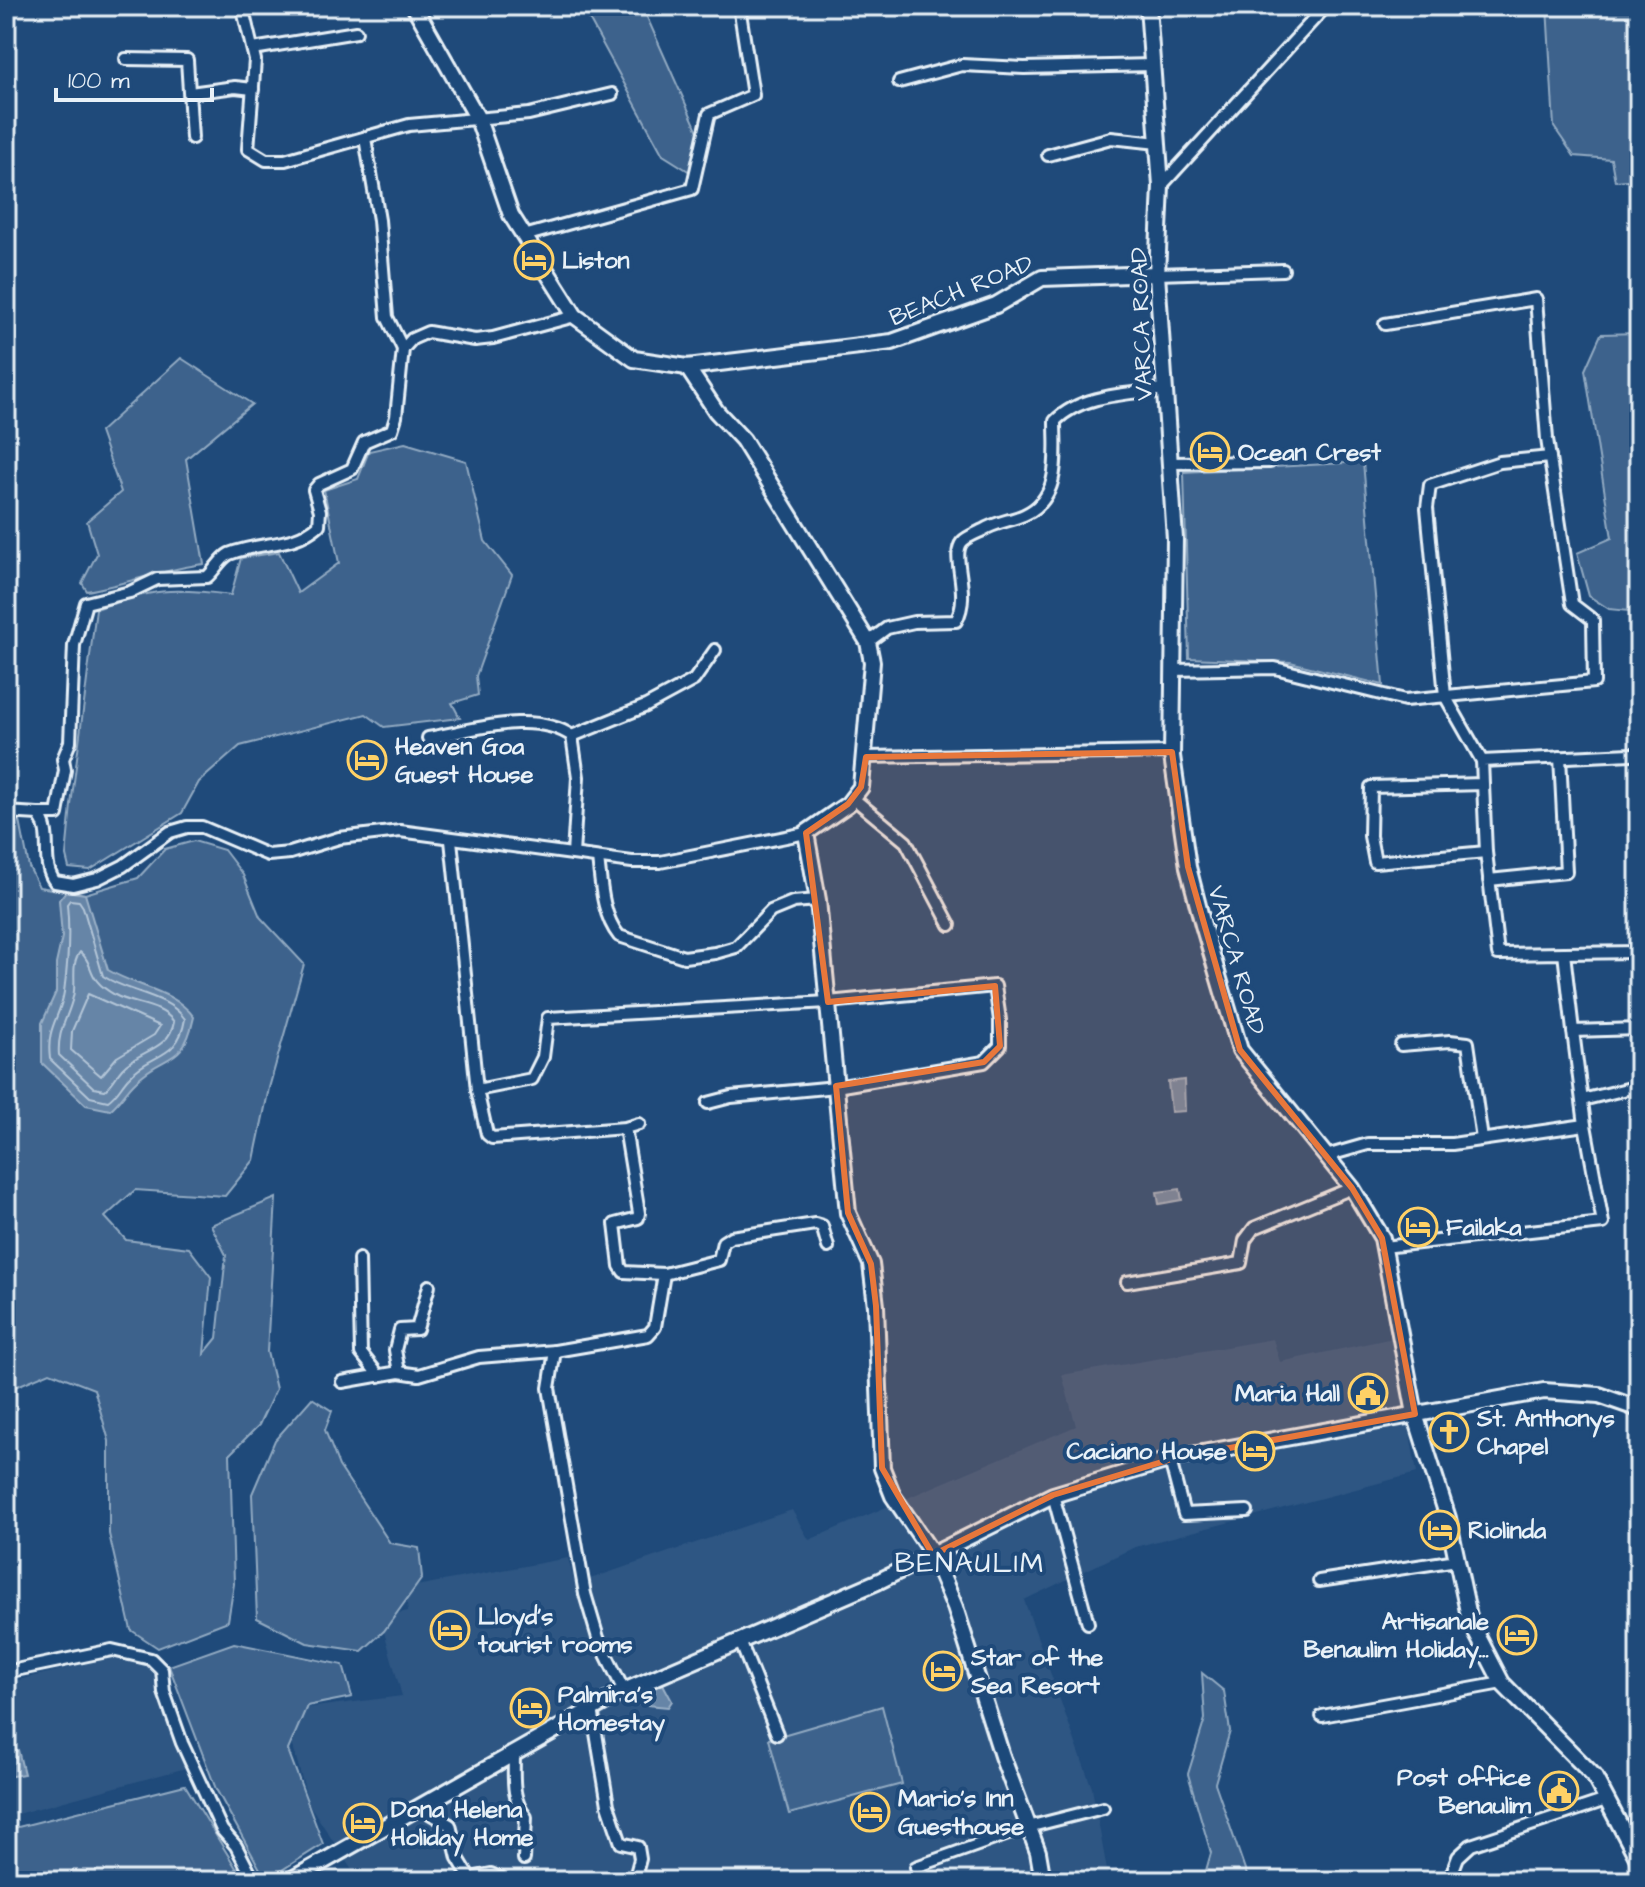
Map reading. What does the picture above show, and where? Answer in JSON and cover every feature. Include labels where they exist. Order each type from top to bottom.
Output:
[{"type":"street","points":[[242,6],[253,49],[248,149],[254,156],[285,160],[409,125],[529,114],[612,94]]},
{"type":"street","points":[[403,349],[412,339],[428,332],[475,340],[575,316],[511,215],[478,119],[414,6]]},
{"type":"street","points":[[524,236],[692,189],[709,114],[753,95],[739,6]]},
{"type":"street","name":"VARCA ROAD","points":[[1148,6],[1161,186],[1157,274],[1175,539],[1172,752],[1188,867],[1240,1050],[1352,1188],[1382,1238],[1415,1414],[1448,1518],[1470,1621],[1502,1683],[1594,1776],[1634,1842],[1639,1861]]},
{"type":"street","points":[[1161,186],[1326,6]]},
{"type":"street","points":[[253,49],[356,32]]},
{"type":"street","points":[[126,59],[187,60],[192,138]]},
{"type":"street","points":[[899,82],[962,65],[1024,68],[1152,65]]},
{"type":"street","points":[[190,93],[235,87],[253,89]]},
{"type":"street","points":[[6,812],[57,814],[65,770],[63,759],[70,742],[74,645],[86,603],[130,592],[157,579],[207,577],[225,556],[274,541],[287,543],[305,537],[319,525],[320,511],[314,490],[319,484],[352,469],[364,442],[392,430],[403,349],[387,317],[379,220],[365,138]]},
{"type":"street","points":[[1048,155],[1111,138],[1158,143]]},
{"type":"street","points":[[1157,274],[1283,270]]},
{"type":"street","name":"BEACH ROAD","points":[[575,316],[634,359],[687,367],[892,342],[996,305],[1042,278],[1157,274]]},
{"type":"street","points":[[1173,670],[1275,668],[1405,700],[1594,682],[1593,620],[1572,604],[1550,457],[1536,299],[1385,324]]},
{"type":"street","points":[[38,814],[47,832],[48,873],[55,882],[73,885],[110,873],[170,832],[187,827],[202,827],[268,855],[290,853],[339,838],[400,831],[598,858],[660,862],[806,833],[853,798],[861,787],[872,662],[868,642],[743,440],[716,411],[687,367]]},
{"type":"street","points":[[868,642],[887,628],[914,622],[956,621],[963,610],[965,587],[959,568],[958,551],[962,541],[994,523],[1027,514],[1038,505],[1050,489],[1055,474],[1055,421],[1064,411],[1105,398],[1165,389]]},
{"type":"street","points":[[1550,457],[1500,462],[1430,485],[1427,508],[1445,696],[1482,761],[1486,852],[1498,954],[1639,952]]},
{"type":"street","points":[[1170,463],[1270,462]]},
{"type":"street","points":[[572,736],[646,706],[694,680],[715,650]]},
{"type":"street","points":[[428,738],[537,723],[559,727],[572,736],[578,777],[573,854]]},
{"type":"street","points":[[866,757],[1172,752]]},
{"type":"street","points":[[1482,761],[1631,754]]},
{"type":"street","points":[[1489,880],[1566,872],[1560,757]]},
{"type":"street","points":[[1483,784],[1371,787],[1370,836],[1375,862],[1486,852]]},
{"type":"street","points":[[853,798],[906,842],[950,925]]},
{"type":"street","points":[[806,833],[818,900],[848,1213],[871,1264],[882,1468],[893,1496],[933,1555],[955,1607],[1038,1852],[1043,1881]]},
{"type":"street","points":[[451,840],[477,1090],[487,1134],[492,1138],[625,1128],[639,1124]]},
{"type":"street","points":[[598,858],[612,928],[619,936],[684,957],[736,947],[771,911],[793,902],[818,900]]},
{"type":"street","points":[[1383,1247],[1603,1223],[1585,1125],[1564,953]]},
{"type":"street","points":[[477,1090],[532,1079],[543,1057],[548,1018],[828,1002],[995,986],[1000,1046],[984,1062],[836,1086],[731,1097],[708,1103]]},
{"type":"street","points":[[1573,1031],[1639,1029]]},
{"type":"street","points":[[1401,1045],[1450,1041],[1468,1043],[1482,1139]]},
{"type":"street","points":[[1582,1100],[1639,1086]]},
{"type":"street","points":[[1326,1156],[1368,1144],[1452,1144],[1585,1125]]},
{"type":"street","points":[[625,1128],[639,1213],[638,1218],[615,1224],[620,1266],[624,1272],[664,1274],[719,1260],[723,1242],[744,1235],[815,1224],[822,1226],[828,1247]]},
{"type":"street","points":[[1127,1282],[1241,1263],[1246,1254],[1245,1240],[1254,1228],[1352,1188]]},
{"type":"street","points":[[359,1259],[361,1353],[379,1376]]},
{"type":"street","points":[[342,1382],[399,1372],[419,1375],[479,1357],[555,1351],[648,1335],[655,1327],[664,1274]]},
{"type":"street","points":[[399,1372],[395,1350],[400,1330],[417,1329],[429,1286]]},
{"type":"street","points":[[555,1351],[549,1388],[585,1594],[598,1638],[624,1691]]},
{"type":"street","points":[[289,1881],[624,1691],[933,1555],[1053,1495],[1170,1460],[1544,1391],[1599,1395],[1639,1409]]},
{"type":"street","points":[[1170,1460],[1184,1514],[1247,1511]]},
{"type":"street","points":[[1053,1495],[1088,1623]]},
{"type":"street","points":[[1319,1581],[1457,1560]]},
{"type":"street","points":[[740,1641],[777,1734]]},
{"type":"street","points":[[6,1672],[112,1650],[151,1659],[162,1670],[164,1692],[182,1743],[222,1830],[236,1846],[254,1881]]},
{"type":"street","points":[[1322,1716],[1502,1683]]},
{"type":"street","points":[[592,1709],[608,1805],[621,1843],[638,1847],[640,1859],[634,1881]]},
{"type":"street","points":[[514,1754],[514,1789],[518,1807],[526,1817],[524,1859]]},
{"type":"street","points":[[1449,1881],[1458,1857],[1471,1845],[1606,1800]]},
{"type":"street","points":[[421,1808],[450,1825],[458,1858],[470,1878],[491,1874],[506,1881]]},
{"type":"street","points":[[916,1867],[1028,1827],[1103,1808]]},
{"type":"highlighted area","points":[[1172,752],[1188,867],[1240,1050],[1352,1188],[1382,1238],[1415,1414],[1175,1458],[1053,1495],[933,1555],[882,1468],[876,1306],[871,1264],[848,1213],[836,1086],[984,1062],[1000,1046],[995,986],[828,1002],[806,833],[848,804],[861,787],[866,757]]},
{"type":"shaded area","points":[[582,6],[642,6],[700,136],[690,172],[663,155]]},
{"type":"shaded area","points":[[1547,6],[1639,6],[1639,179],[1615,181],[1611,159],[1574,156],[1554,127]]},
{"type":"shaded area","points":[[1639,333],[1639,612],[1609,609],[1589,596],[1577,553],[1612,538],[1585,370],[1601,334]]},
{"type":"shaded area","points":[[181,358],[252,404],[186,459],[204,564],[87,591],[82,583],[97,554],[87,521],[121,492],[100,432]]},
{"type":"shaded area","points":[[405,443],[466,461],[485,541],[512,575],[476,676],[478,695],[452,703],[460,718],[384,727],[366,714],[240,746],[199,782],[182,813],[90,870],[69,868],[66,856],[71,805],[96,609],[162,592],[231,595],[241,558],[279,552],[298,593],[339,563],[324,490],[358,479],[369,451]]},
{"type":"shaded area","points":[[1363,462],[1383,685],[1290,662],[1189,658],[1184,472]]},
{"type":"shaded area","points":[[20,821],[29,867],[39,887],[85,894],[138,878],[165,849],[194,841],[224,850],[243,875],[260,917],[304,964],[269,1088],[254,1160],[225,1196],[135,1190],[105,1217],[126,1240],[189,1248],[211,1277],[204,1354],[217,1338],[226,1255],[211,1225],[276,1198],[267,1352],[276,1389],[259,1425],[230,1454],[234,1584],[228,1621],[158,1648],[131,1630],[109,1534],[109,1441],[94,1389],[50,1372],[8,1390],[6,823]]},
{"type":"shaded area","points":[[1393,1338],[1417,1473],[1135,1547],[1024,1600],[1092,1788],[1109,1881],[359,1881],[309,1804],[283,1711],[402,1696],[380,1617],[408,1611],[405,1588],[568,1558],[575,1584],[792,1510],[809,1540],[1076,1426],[1062,1375],[1273,1339],[1280,1362]]},
{"type":"shaded area","points":[[312,1398],[332,1411],[325,1430],[339,1466],[390,1543],[419,1548],[422,1578],[384,1631],[362,1651],[307,1643],[257,1618],[252,1494],[275,1440]]},
{"type":"shaded area","points":[[234,1643],[343,1665],[352,1697],[307,1706],[288,1750],[323,1844],[266,1880],[216,1789],[169,1666]]},
{"type":"shaded area","points":[[122,1655],[150,1666],[186,1768],[6,1817],[6,1683]]},
{"type":"shaded area","points":[[1202,1673],[1224,1691],[1230,1731],[1215,1783],[1249,1881],[1203,1881],[1211,1853],[1188,1774],[1205,1719]]},
{"type":"shaded area","points":[[882,1706],[902,1784],[789,1814],[769,1739]]},
{"type":"shaded area","points":[[185,1785],[244,1881],[6,1881],[6,1830]]},
{"type":"water","points":[[66,891],[85,894],[108,970],[176,1000],[194,1017],[190,1033],[178,1052],[146,1072],[110,1110],[86,1105],[42,1063],[42,1023],[56,992],[56,964],[62,937],[59,900]]},
{"type":"water","points":[[1184,1080],[1185,1111],[1171,1112],[1168,1082]]},
{"type":"water","points":[[1180,1189],[1182,1200],[1159,1204],[1157,1192]]},
{"type":"water","points":[[657,1682],[663,1684],[672,1701],[668,1707],[637,1704],[637,1695]]},
{"type":"water","points":[[18,1750],[24,1774],[6,1777],[6,1755]]},
{"type":"place","name":"Liston","points":[[534,260]]},
{"type":"place","name":"Ocean Crest","points":[[1210,452]]},
{"type":"place","name":"Heaven Goa Guest House","points":[[367,760]]},
{"type":"place","name":"Failaka","points":[[1418,1227]]},
{"type":"place","name":"Maria Hall","points":[[1368,1393]]},
{"type":"place","name":"St. Anthonys Chapel","points":[[1449,1432]]},
{"type":"place","name":"Caciano House","points":[[1255,1451]]},
{"type":"place","name":"Riolinda","points":[[1440,1530]]},
{"type":"place","name":"Lloyd's tourist rooms","points":[[450,1630]]},
{"type":"place","name":"Artisanale Benaulim Holiday…","points":[[1517,1635]]},
{"type":"place","name":"Star of the Sea Resort","points":[[943,1671]]},
{"type":"place","name":"Palmira's Homestay","points":[[530,1708]]},
{"type":"place","name":"Post office Benaulim","points":[[1559,1791]]},
{"type":"place","name":"Mario's Inn Guesthouse","points":[[870,1812]]},
{"type":"place","name":"Dona Helena Holiday Home","points":[[363,1823]]},
{"type":"district","name":"BENAULIM","points":[[970,1562]]}]
